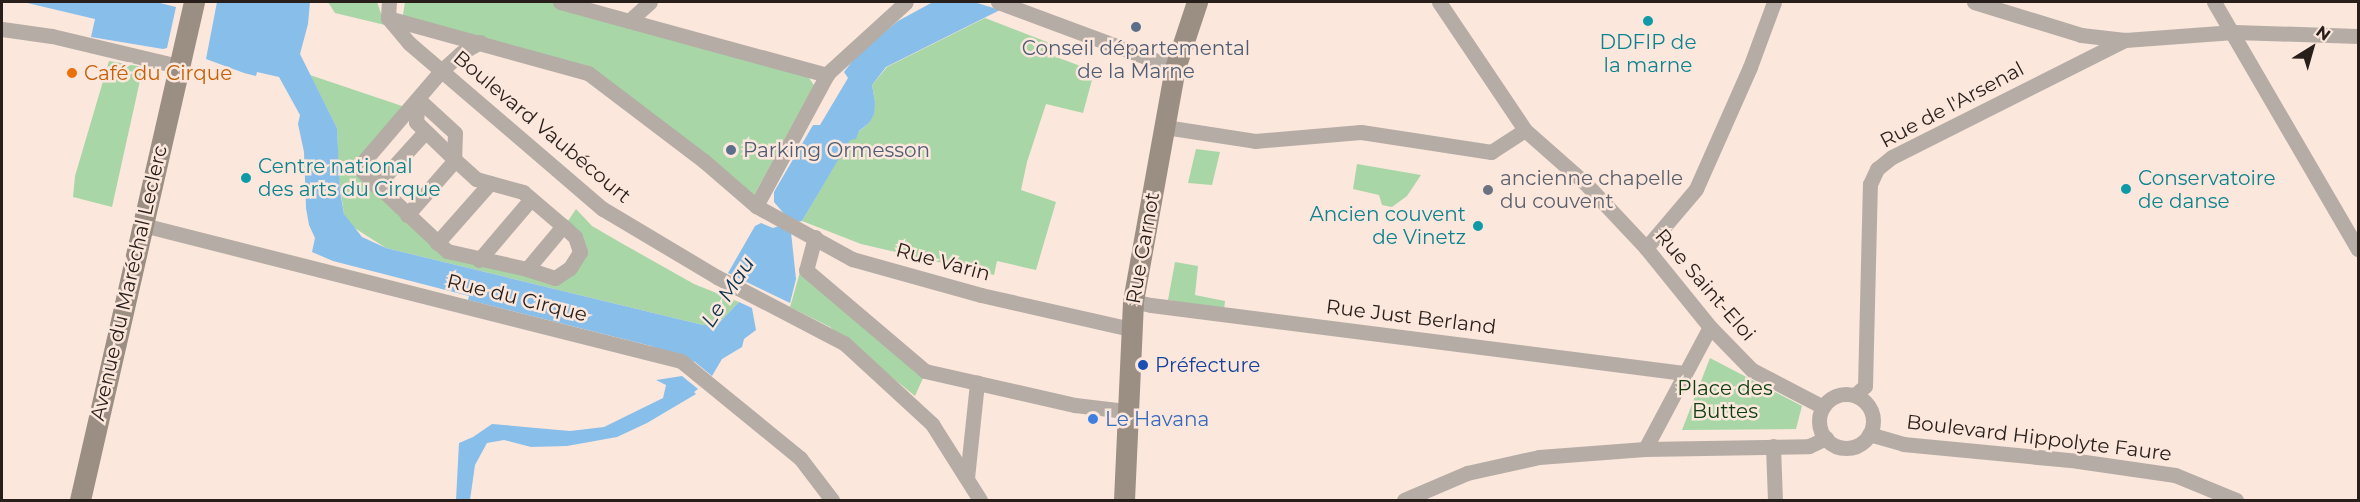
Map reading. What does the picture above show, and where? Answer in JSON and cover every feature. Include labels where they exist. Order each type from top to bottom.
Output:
[{"type":"main road","name":"Avenue du Maréchal Leclerc","points":[[80,501],[194,2]]},
{"type":"main road","name":"Rue Carnot","points":[[1124,501],[1126,411],[1133,301],[1175,68],[1197,2]]},
{"type":"street","points":[[388,2],[388,18]]},
{"type":"street","points":[[560,2],[827,75]]},
{"type":"street","points":[[629,21],[650,2]]},
{"type":"street","points":[[756,206],[827,75],[906,2]]},
{"type":"street","name":"Rue Saint-Eloi","points":[[1439,2],[1525,130],[1586,184],[1646,248],[1710,327],[1752,370],[1823,407]]},
{"type":"street","points":[[1646,248],[1696,189],[1750,68],[1774,2]]},
{"type":"street","points":[[1974,2],[2081,35],[2125,40],[2234,32],[2358,36]]},
{"type":"street","points":[[2214,2],[2234,32],[2358,249]]},
{"type":"street","points":[[1003,3],[1175,68]]},
{"type":"street","name":"Boulevard Vaubécourt","points":[[388,18],[588,73],[704,161],[756,206]]},
{"type":"street","name":"Boulevard Vaubécourt","points":[[388,18],[409,43],[603,209],[732,285],[844,343],[932,424],[980,501]]},
{"type":"street","points":[[2,29],[52,36],[178,66]]},
{"type":"street","points":[[398,123],[412,124],[476,178],[523,192],[575,237],[580,252],[570,268],[555,278],[527,269],[447,251],[361,170],[363,162],[441,71],[453,51],[457,36]]},
{"type":"street","name":"Rue de l'Arsenal","points":[[1855,395],[1865,386],[1870,184],[1877,169],[1892,157],[2125,40]]},
{"type":"street","points":[[441,71],[461,53],[480,42]]},
{"type":"street","points":[[418,99],[414,114],[423,132]]},
{"type":"street","points":[[407,215],[455,160],[455,133],[418,99]]},
{"type":"street","points":[[1165,127],[1255,141],[1361,132],[1491,152],[1525,130]]},
{"type":"street","points":[[376,186],[423,132]]},
{"type":"street","points":[[437,243],[490,183]]},
{"type":"street","points":[[479,260],[531,199]]},
{"type":"street","name":"Rue Varin","points":[[756,206],[852,259],[981,295],[1131,329]]},
{"type":"street","name":"Rue du Cirque","points":[[143,225],[681,362],[800,458],[832,501]]},
{"type":"street","points":[[527,269],[563,226]]},
{"type":"street","points":[[815,237],[806,270],[924,370],[1075,405],[1126,411]]},
{"type":"street","name":"Rue Just Berland","points":[[1133,301],[1684,373]]},
{"type":"street","points":[[1645,449],[1710,327]]},
{"type":"street","points":[[967,478],[977,383]]},
{"type":"street","points":[[1855,395],[1863,400],[1873,416],[1869,434],[1864,440],[1849,447],[1832,444],[1826,438],[1820,423],[1823,407],[1834,397],[1855,395]]},
{"type":"street","name":"Boulevard Hippolyte Faure","points":[[1869,434],[1903,444],[2078,460],[2175,475],[2236,501]]},
{"type":"street","points":[[1404,501],[1467,473],[1539,457],[1645,449],[1809,446],[1826,438]]},
{"type":"street","points":[[1773,446],[1775,501]]},
{"type":"green space","points":[[328,2],[377,2],[385,25],[335,13]]},
{"type":"green space","points":[[405,2],[551,2],[629,21],[806,74],[814,85],[753,197],[588,73],[402,21]]},
{"type":"green space","points":[[985,18],[1055,45],[1051,55],[1083,67],[1080,76],[1092,80],[1083,113],[1046,104],[1027,162],[1021,190],[1056,202],[1036,270],[997,261],[994,275],[861,244],[802,221],[850,139],[869,123],[875,102],[872,85],[887,67]]},
{"type":"green space","points":[[109,61],[143,67],[112,207],[73,197],[75,176]]},
{"type":"green space","points":[[310,75],[405,107],[352,167],[426,237],[556,282],[584,251],[566,224],[576,209],[592,226],[623,244],[694,284],[739,302],[717,325],[703,325],[386,248],[353,227],[344,214],[339,180],[337,128]]},
{"type":"green space","points":[[1196,149],[1220,152],[1212,185],[1188,183]]},
{"type":"green space","points":[[1357,164],[1421,175],[1407,196],[1392,207],[1382,205],[1379,195],[1353,189]]},
{"type":"green space","points":[[1175,262],[1198,266],[1195,295],[1225,301],[1224,310],[1168,300]]},
{"type":"green space","points":[[800,272],[924,376],[915,396],[830,327],[790,307]]},
{"type":"green space","name":"Place des Buttes","points":[[1710,358],[1802,406],[1796,429],[1682,430]]},
{"type":"water","points":[[23,2],[156,2],[176,7],[167,48],[163,49],[91,37],[95,19]]},
{"type":"water","points":[[217,2],[310,2],[308,24],[300,54],[337,128],[340,191],[344,214],[362,237],[386,248],[703,325],[717,325],[739,302],[752,308],[756,330],[744,339],[742,347],[722,359],[712,376],[695,362],[651,346],[468,300],[469,296],[333,261],[312,252],[315,238],[309,225],[306,208],[304,152],[298,124],[300,115],[279,77],[257,72],[256,76],[206,59]]},
{"type":"water","points":[[933,2],[974,2],[1000,10],[886,67],[872,85],[875,102],[874,114],[869,123],[859,131],[856,139],[850,140],[802,221],[797,222],[786,216],[774,202],[774,192],[813,125],[820,125],[848,78],[844,72],[858,54],[898,21]]},
{"type":"water","points":[[761,223],[773,228],[779,226],[791,232],[796,279],[790,303],[728,273],[755,226]]},
{"type":"water","points":[[682,376],[698,389],[694,392],[696,394],[647,423],[617,437],[567,446],[531,447],[504,440],[487,443],[475,465],[470,500],[456,500],[459,443],[492,424],[570,431],[604,427],[663,398],[666,385],[656,380]]},
{"type":"place","name":"DDFIP de la marne","points":[[1648,21]]},
{"type":"place","name":"Conseil départemental de la Marne","points":[[1136,27]]},
{"type":"place","name":"Café du Cirque","points":[[72,73]]},
{"type":"place","name":"Parking Ormesson","points":[[731,150]]},
{"type":"place","name":"Centre national des arts du Cirque","points":[[246,178]]},
{"type":"place","name":"Conservatoire de danse","points":[[2126,189]]},
{"type":"place","name":"ancienne chapelle du couvent","points":[[1488,190]]},
{"type":"place","name":"Ancien couvent de Vinetz","points":[[1478,226]]},
{"type":"place","name":"Préfecture","points":[[1143,365]]},
{"type":"place","name":"Le Havana","points":[[1093,419]]},
{"type":"water label","name":"Le Mau","points":[[728,292]]}]
